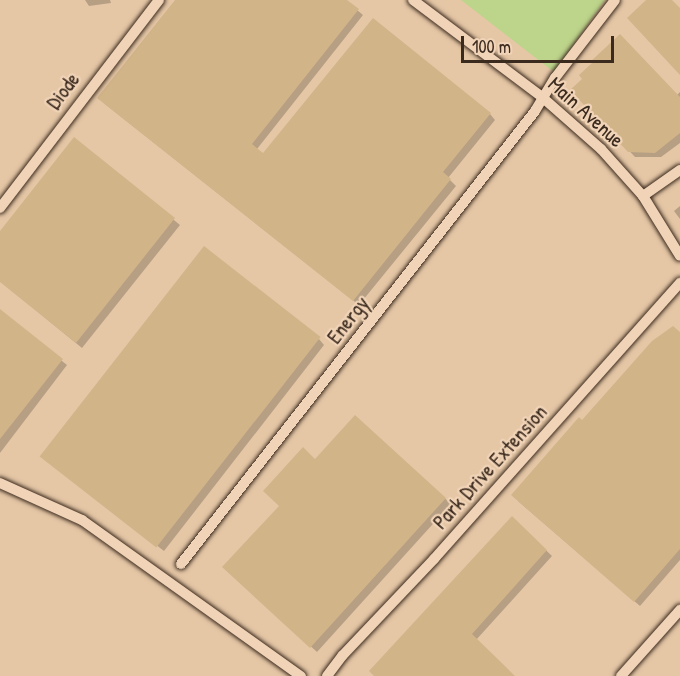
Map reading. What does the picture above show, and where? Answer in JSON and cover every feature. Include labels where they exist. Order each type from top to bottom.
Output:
[{"type":"street","name":"Diode","points":[[0,208],[159,0]]},
{"type":"street","name":"Main Avenue","points":[[413,0],[542,97],[601,148],[643,196],[680,256]]},
{"type":"street","name":"Energy","points":[[181,564],[528,120],[542,97],[615,0]]},
{"type":"street","points":[[643,196],[680,170]]},
{"type":"street","name":"Park Drive Extension","points":[[327,676],[343,655],[442,550],[680,283]]},
{"type":"street","points":[[0,483],[82,520],[301,676]]},
{"type":"street","points":[[621,676],[680,610]]},
{"type":"shaded area","points":[[0,0],[680,0],[680,676],[0,676]]},
{"type":"green space","points":[[461,0],[605,0],[554,72]]},
{"type":"building","points":[[175,0],[347,0],[359,9],[252,144],[263,153],[373,18],[491,113],[443,172],[451,179],[353,301],[97,98]]},
{"type":"building","points":[[646,0],[672,0],[680,8],[680,75],[627,18]]},
{"type":"building","points":[[620,34],[680,97],[680,133],[655,153],[628,152],[570,90],[582,79],[579,75],[592,63],[590,62]]},
{"type":"building","points":[[74,137],[175,218],[76,343],[0,282],[0,231]]},
{"type":"building","points":[[204,246],[321,337],[156,548],[40,456]]},
{"type":"building","points":[[0,309],[63,359],[0,439]]},
{"type":"building","points":[[673,326],[680,332],[680,549],[634,602],[511,495],[579,417],[582,420],[652,341]]},
{"type":"building","points":[[355,415],[446,498],[310,648],[222,567],[279,506],[263,491],[303,447],[315,459]]},
{"type":"building","points":[[512,516],[547,550],[472,634],[515,676],[374,676],[369,671]]}]
